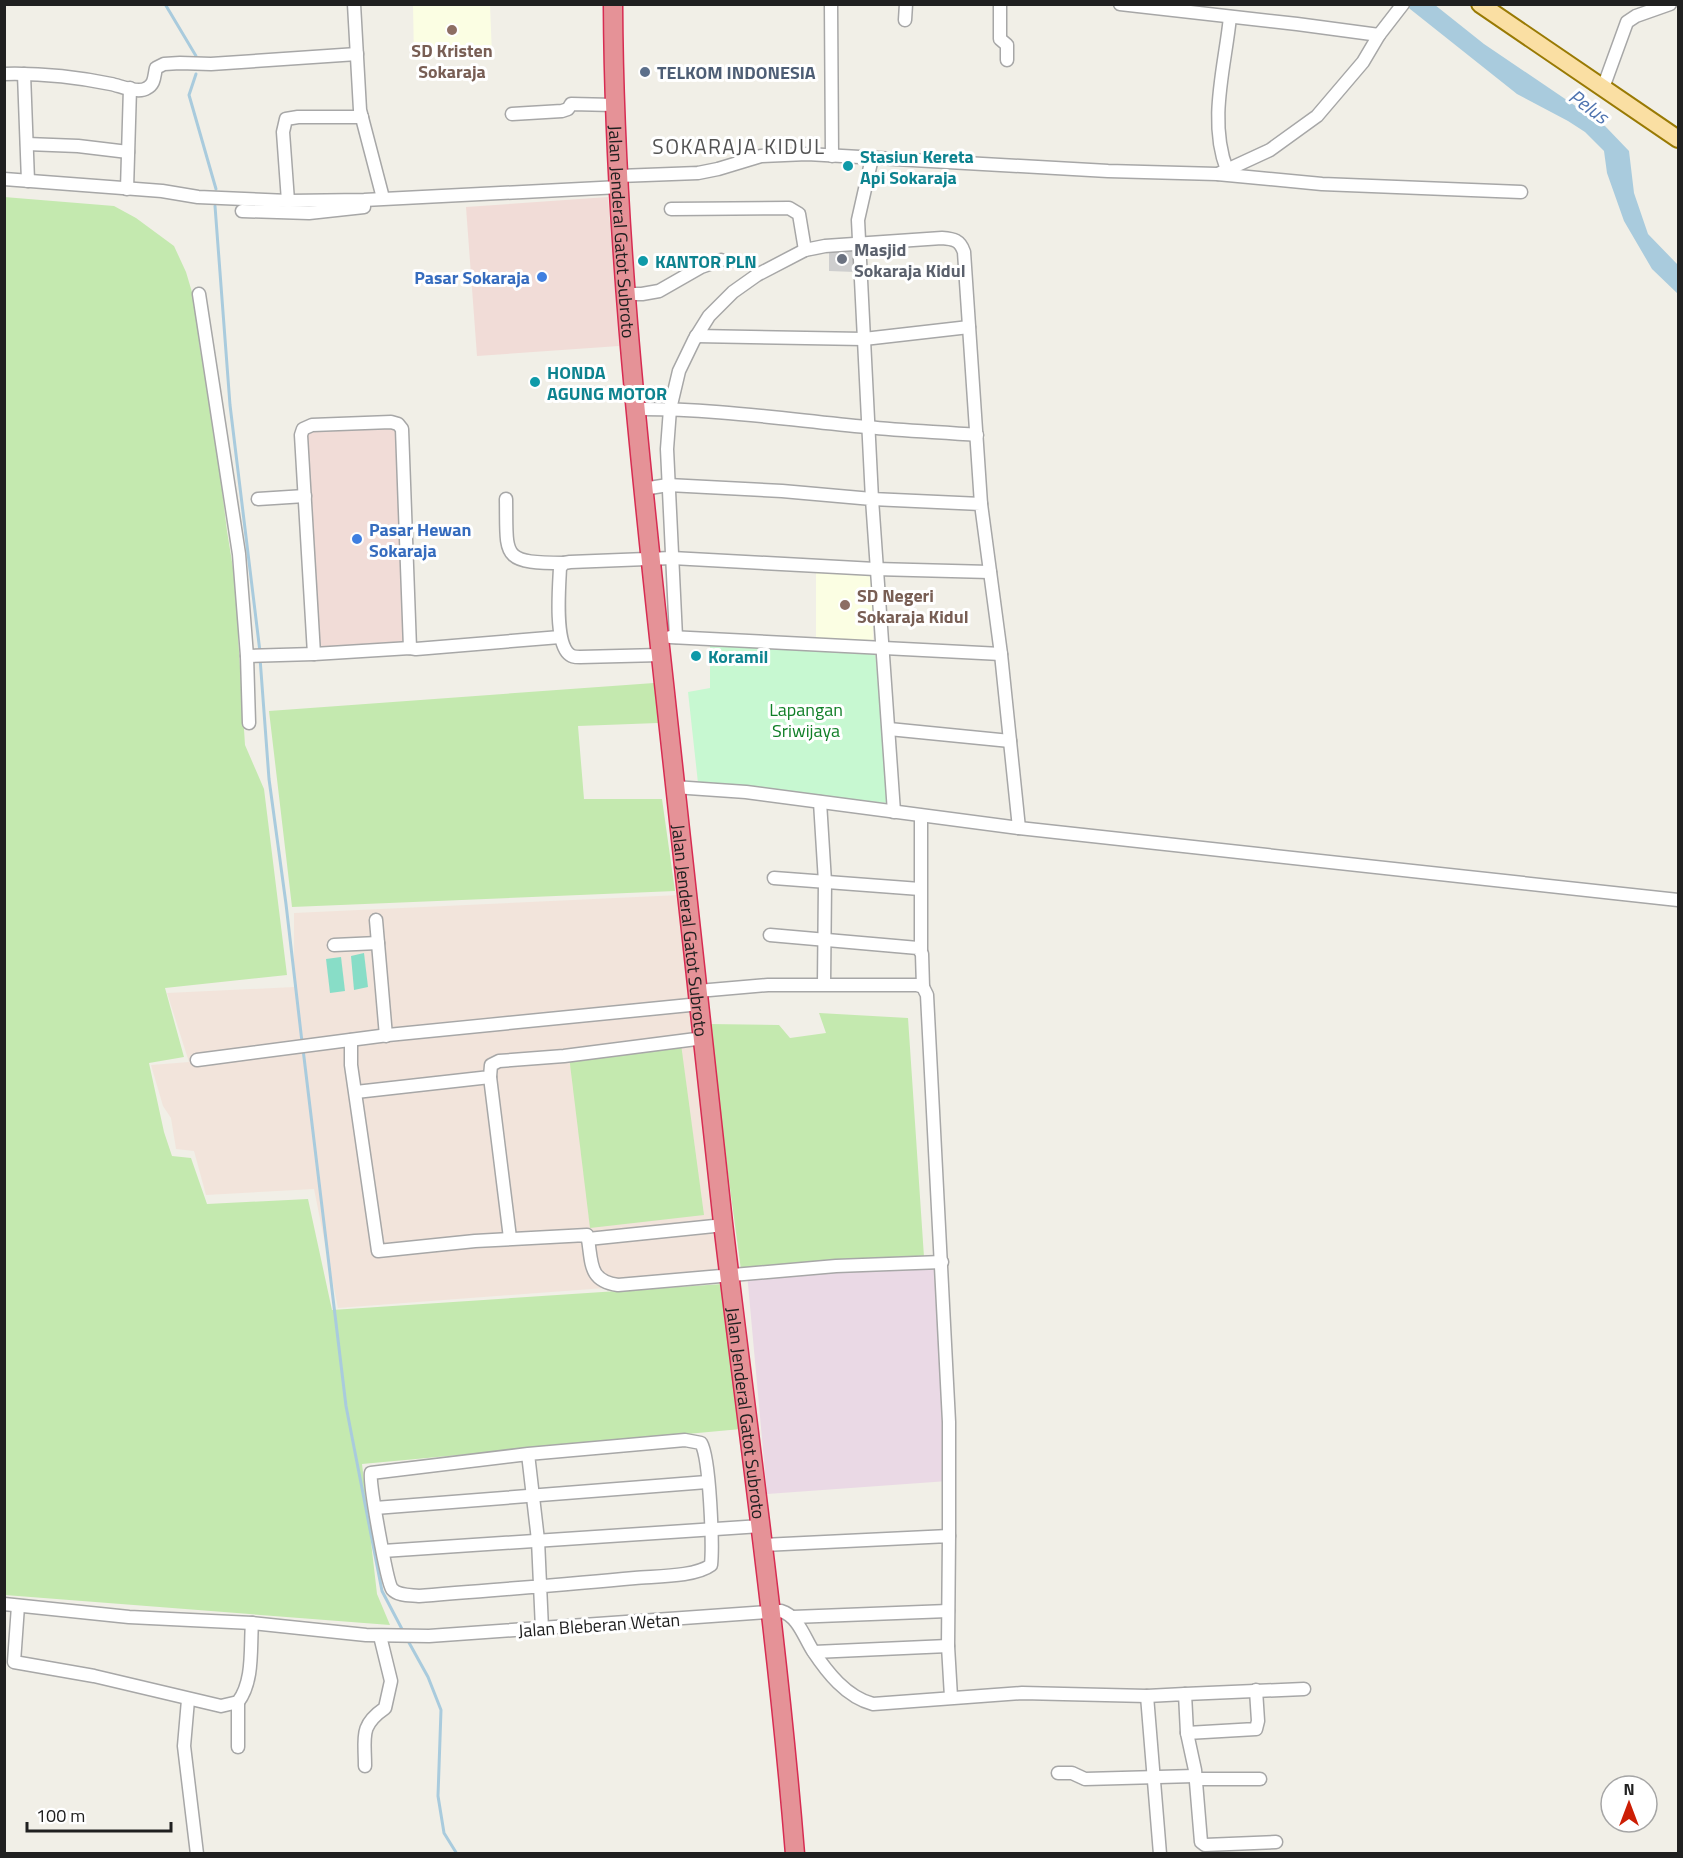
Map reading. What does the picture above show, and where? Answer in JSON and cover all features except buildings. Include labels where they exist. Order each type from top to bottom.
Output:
[{"type":"highway","name":"Jalan Jenderal Gatot Subroto","points":[[613,4],[614,105],[634,409],[651,559],[668,637],[661,655],[674,787],[761,1526],[789,1775],[795,1854]]},
{"type":"main road","points":[[1480,4],[1678,139]]},
{"type":"street","points":[[354,4],[357,90],[383,198]]},
{"type":"street","points":[[831,4],[832,156]]},
{"type":"street","points":[[905,20],[906,4]]},
{"type":"street","points":[[1000,4],[1000,39],[1007,45],[1007,60]]},
{"type":"street","points":[[1120,4],[1379,35]]},
{"type":"street","points":[[1603,87],[1627,22],[1636,16],[1670,4]]},
{"type":"street","points":[[1222,172],[1270,150],[1317,116],[1363,62],[1379,35],[1401,7]]},
{"type":"street","points":[[1222,172],[1218,107],[1230,17]]},
{"type":"street","points":[[4,74],[57,76],[138,90],[146,89],[153,83],[156,68],[164,64],[211,64],[357,54]]},
{"type":"street","points":[[24,74],[28,181]]},
{"type":"street","points":[[127,189],[130,88]]},
{"type":"street","points":[[512,114],[562,111],[571,104],[614,105]]},
{"type":"street","points":[[288,201],[283,132],[286,119],[362,117]]},
{"type":"street","points":[[27,144],[78,146],[128,152]]},
{"type":"street","points":[[4,179],[209,198],[288,201],[364,200],[698,173],[761,156],[832,156],[1108,171],[1222,172],[1322,184],[1521,192]]},
{"type":"street","points":[[872,158],[858,220],[875,569],[894,812]]},
{"type":"street","points":[[242,211],[309,213],[364,207],[364,200]]},
{"type":"street","points":[[671,209],[789,208],[799,214],[805,249]]},
{"type":"street","points":[[1001,654],[668,637],[672,558],[667,449],[670,409],[679,371],[696,336],[709,316],[733,292],[757,275],[805,249],[942,238],[953,239],[961,243],[964,252],[981,504],[1001,654],[1018,828]]},
{"type":"street","points":[[626,294],[659,291],[701,267],[721,260]]},
{"type":"street","points":[[199,294],[239,554],[252,656],[249,723]]},
{"type":"street","points":[[696,336],[864,339],[969,327]]},
{"type":"street","points":[[634,409],[734,413],[868,427],[977,435]]},
{"type":"street","points":[[314,654],[301,435],[303,429],[312,425],[391,422],[398,424],[402,429],[410,648]]},
{"type":"street","points":[[643,489],[668,485],[981,504]]},
{"type":"street","points":[[258,499],[305,496]]},
{"type":"street","points":[[506,499],[507,547],[513,556],[535,563],[672,558],[875,569],[990,572]]},
{"type":"street","points":[[564,563],[560,568],[560,638],[572,657],[661,655]]},
{"type":"street","points":[[252,656],[416,649],[560,638]]},
{"type":"street","points":[[888,729],[1010,741]]},
{"type":"street","points":[[674,787],[746,792],[921,817],[1678,900]]},
{"type":"street","points":[[820,802],[825,882],[824,984]]},
{"type":"street","points":[[921,817],[921,950],[923,987],[927,995],[949,1422],[948,1646],[951,1697]]},
{"type":"street","points":[[774,878],[920,889]]},
{"type":"street","points":[[376,920],[386,1036]]},
{"type":"street","points":[[770,935],[912,947],[921,950]]},
{"type":"street","points":[[334,945],[378,943]]},
{"type":"street","points":[[197,1060],[699,997],[768,985],[918,985],[923,987]]},
{"type":"street","points":[[510,1238],[490,1077],[491,1065],[499,1061],[564,1056],[704,1038]]},
{"type":"street","points":[[351,1040],[351,1065],[378,1251],[510,1238],[587,1235],[594,1273],[606,1283],[618,1285],[836,1266],[942,1262]]},
{"type":"street","points":[[356,1092],[490,1077]]},
{"type":"street","points":[[588,1239],[724,1226]]},
{"type":"street","points":[[685,1440],[701,1443],[707,1482],[711,1562],[703,1570],[673,1575],[419,1596],[400,1594],[390,1586],[370,1473],[528,1454],[685,1440]]},
{"type":"street","points":[[528,1454],[538,1540],[542,1629]]},
{"type":"street","points":[[375,1508],[707,1482]]},
{"type":"street","points":[[383,1551],[761,1526]]},
{"type":"street","points":[[763,1545],[949,1536]]},
{"type":"street","name":"Jalan Bleberan Wetan","points":[[4,1604],[129,1617],[252,1623],[383,1636],[429,1636],[542,1629],[781,1611],[793,1617],[948,1611]]},
{"type":"street","points":[[18,1606],[9,1663],[86,1674],[221,1706],[238,1702]]},
{"type":"street","points":[[793,1617],[814,1652],[833,1677],[858,1699],[873,1704],[1022,1693],[1147,1696],[1304,1689]]},
{"type":"street","points":[[238,1747],[238,1702],[243,1695],[249,1674],[252,1623]]},
{"type":"street","points":[[365,1766],[365,1730],[370,1718],[385,1708],[391,1681],[383,1636]]},
{"type":"street","points":[[814,1652],[948,1646]]},
{"type":"street","points":[[1188,1733],[1256,1729],[1258,1721],[1256,1690]]},
{"type":"street","points":[[1185,1694],[1188,1733],[1196,1777],[1201,1842],[1216,1849],[1276,1842]]},
{"type":"street","points":[[1147,1696],[1160,1854]]},
{"type":"street","points":[[188,1700],[184,1746],[197,1854]]},
{"type":"street","points":[[1058,1773],[1078,1774],[1084,1779],[1196,1777],[1260,1779]]},
{"type":"shaded area","name":"SD Kristen Sokaraja","points":[[413,5],[490,5],[492,55],[414,58]]},
{"type":"shaded area","name":"Pasar Sokaraja","points":[[608,197],[619,346],[477,356],[466,207]]},
{"type":"shaded area","name":"Masjid Sokaraja Kidul","points":[[829,247],[855,247],[855,272],[829,271]]},
{"type":"shaded area","name":"Pasar Hewan Sokaraja","points":[[396,428],[410,648],[317,655],[306,430]]},
{"type":"shaded area","name":"SD Negeri Sokaraja Kidul","points":[[816,570],[873,570],[873,641],[816,641]]},
{"type":"shaded area","points":[[680,895],[725,1279],[338,1308],[314,1189],[206,1195],[194,1151],[176,1149],[171,1118],[163,1106],[151,1065],[189,1062],[167,993],[294,987],[294,913]]},
{"type":"shaded area","points":[[940,1262],[948,1481],[767,1494],[747,1273]]},
{"type":"green space","points":[[4,197],[114,206],[136,218],[174,246],[186,272],[194,299],[200,349],[212,407],[238,599],[245,745],[264,789],[287,975],[165,988],[184,1057],[149,1063],[164,1132],[172,1156],[191,1158],[207,1204],[308,1199],[332,1310],[723,1284],[741,1429],[362,1464],[377,1594],[390,1625],[5,1595]]},
{"type":"green space","name":"Lapangan Sriwijaya","points":[[710,638],[875,650],[888,803],[698,783],[688,692],[710,688]]},
{"type":"green space","points":[[654,683],[658,723],[578,726],[584,799],[662,799],[675,891],[292,907],[269,711]]},
{"type":"green space","points":[[364,953],[368,987],[354,990],[351,956]]},
{"type":"green space","points":[[341,957],[345,991],[330,993],[326,959]]},
{"type":"green space","points":[[819,1013],[908,1018],[924,1257],[741,1270],[708,1024],[779,1025],[790,1038],[826,1033]]},
{"type":"green space","points":[[681,1044],[704,1215],[590,1228],[569,1056]]},
{"type":"water","points":[[1405,5],[1435,5],[1484,44],[1605,126],[1629,151],[1634,193],[1648,234],[1678,265],[1678,294],[1652,269],[1624,221],[1607,173],[1604,151],[1585,132],[1517,94]]},
{"type":"waterway","points":[[165,4],[196,56]]},
{"type":"waterway","points":[[196,74],[189,95],[216,189]]},
{"type":"waterway","points":[[215,206],[230,405],[260,652]]},
{"type":"waterway","points":[[260,658],[269,779],[302,1042]]},
{"type":"waterway","points":[[303,1049],[346,1406],[382,1591],[403,1631]]},
{"type":"waterway","points":[[407,1639],[428,1677],[441,1710],[438,1796],[444,1833],[457,1854]]},
{"type":"place","name":"SD Kristen Sokaraja","points":[[452,30]]},
{"type":"place","name":"TELKOM INDONESIA","points":[[645,72]]},
{"type":"place","name":"Stasiun Kereta Api Sokaraja","points":[[848,166]]},
{"type":"place","name":"Masjid Sokaraja Kidul","points":[[842,259]]},
{"type":"place","name":"KANTOR PLN","points":[[643,261]]},
{"type":"place","name":"Pasar Sokaraja","points":[[542,277]]},
{"type":"place","name":"HONDA AGUNG MOTOR","points":[[535,382]]},
{"type":"place","name":"Pasar Hewan Sokaraja","points":[[357,539]]},
{"type":"place","name":"SD Negeri Sokaraja Kidul","points":[[845,605]]},
{"type":"place","name":"Koramil","points":[[696,656]]},
{"type":"district","name":"SOKARAJA KIDUL","points":[[739,146]]},
{"type":"water label","name":"Pelus","points":[[1589,106]]}]
